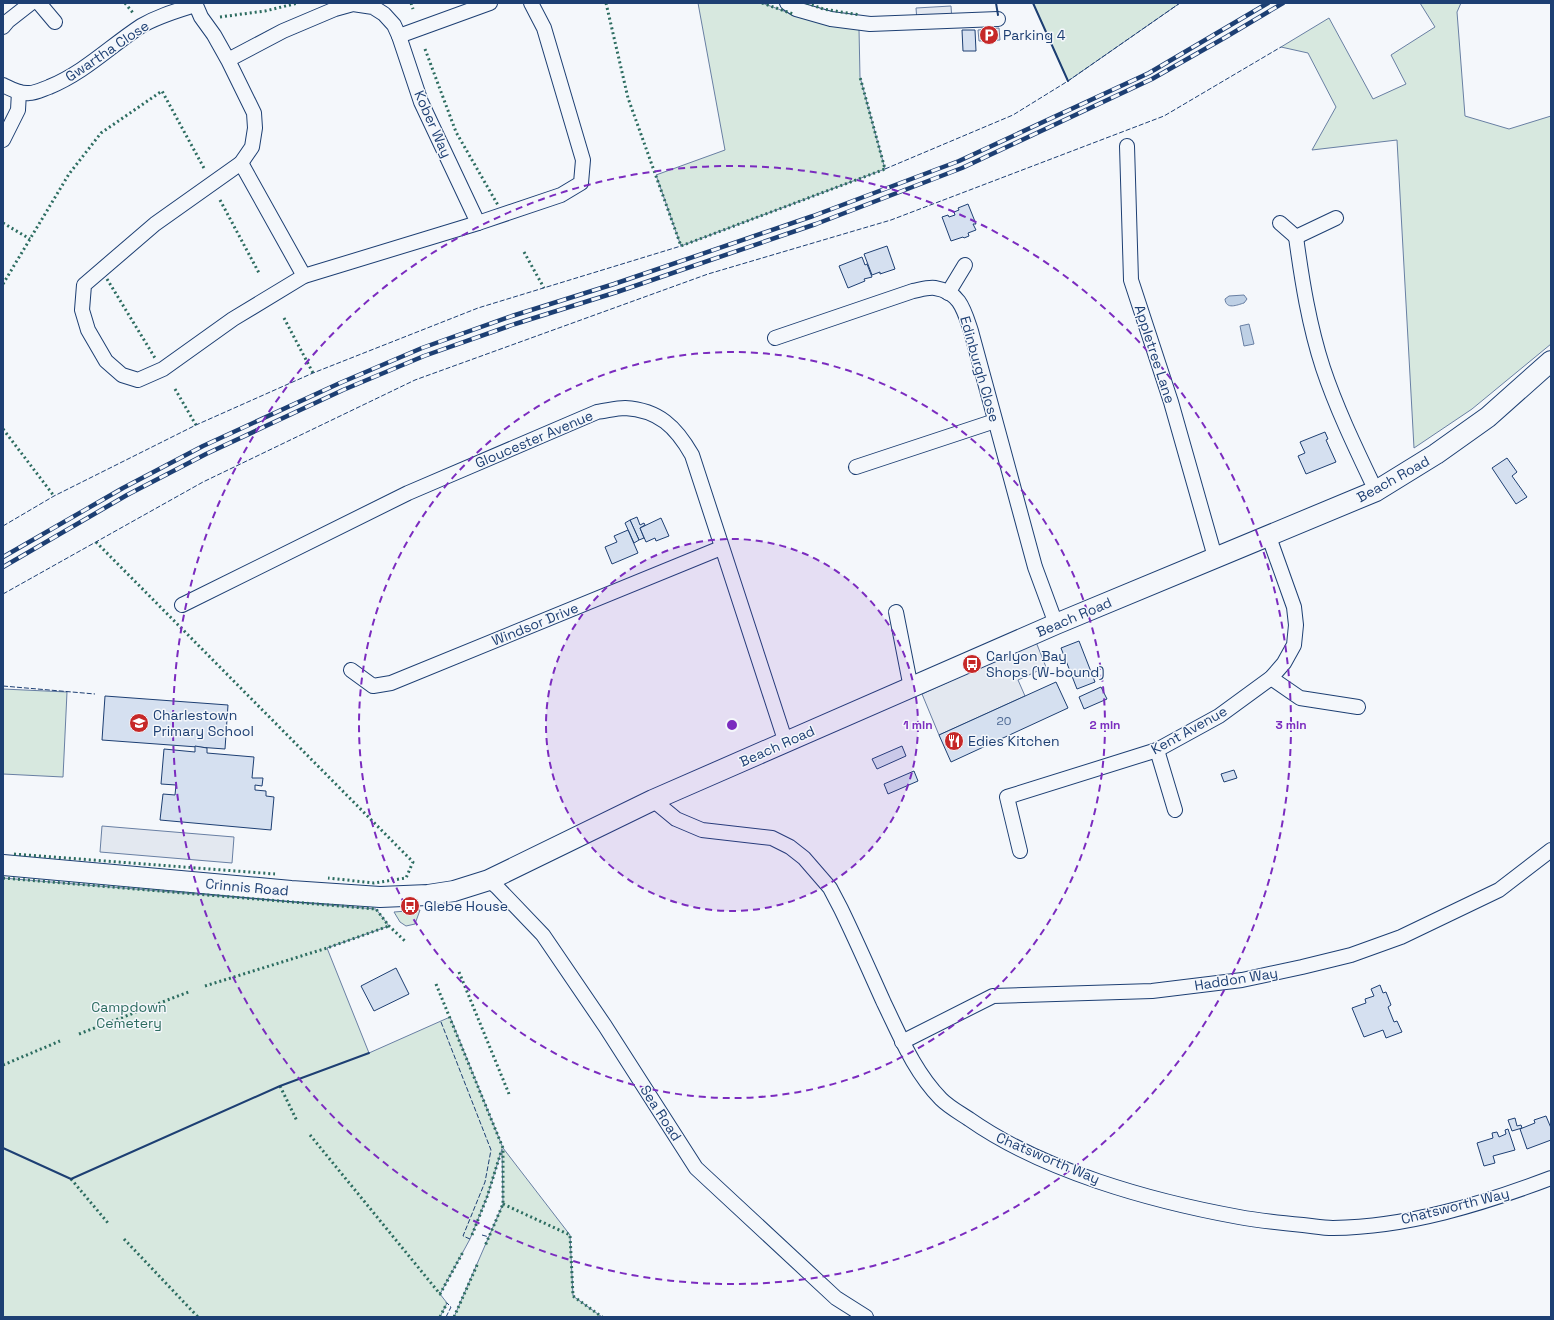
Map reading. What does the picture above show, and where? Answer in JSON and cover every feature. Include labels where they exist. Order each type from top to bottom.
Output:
[{"type":"street","points":[[3,27],[8,21],[31,3]]},
{"type":"street","points":[[39,3],[55,22]]},
{"type":"street","points":[[399,36],[490,3]]},
{"type":"street","points":[[195,4],[201,17],[214,34],[254,113],[255,128],[252,147],[241,163],[155,224],[84,285],[82,310],[88,330],[106,361],[122,375],[138,380],[163,369],[233,319],[304,276],[478,223],[561,195],[581,183],[583,160],[544,28],[531,3]]},
{"type":"street","points":[[787,3],[796,9],[831,19],[870,24],[998,20]]},
{"type":"street","name":"Gwartha Close","points":[[3,85],[28,94],[39,91],[81,71],[152,20],[195,4]]},
{"type":"street","name":"Kober Way","points":[[228,60],[283,30],[335,9],[353,4],[373,7],[384,14],[394,25],[399,36],[421,102],[478,223]]},
{"type":"street","points":[[3,140],[18,110],[19,92]]},
{"type":"street","name":"Appletree Lane","points":[[1127,146],[1131,280],[1171,402],[1215,557]]},
{"type":"street","points":[[241,163],[304,276]]},
{"type":"street","points":[[1296,237],[1336,218]]},
{"type":"street","points":[[1280,223],[1296,237],[1312,327],[1323,367],[1338,407],[1376,491]]},
{"type":"street","points":[[775,338],[912,291],[934,288],[948,293],[965,265]]},
{"type":"street","name":"Edinburgh Close","points":[[948,293],[953,294],[964,310],[971,331],[1035,566],[1056,624]]},
{"type":"street","name":"Beach Road","points":[[489,880],[654,800],[1056,624],[1215,557],[1269,537],[1376,491],[1436,454],[1488,417],[1551,361]]},
{"type":"street","name":"Gloucester Avenue","points":[[182,605],[408,493],[597,412],[623,408],[647,411],[663,420],[676,431],[692,455],[721,548],[786,743]]},
{"type":"street","points":[[856,467],[995,421]]},
{"type":"street","name":"Kent Avenue","points":[[1020,851],[1007,797],[1157,750],[1219,716],[1271,678],[1284,663],[1294,645],[1296,625],[1294,607],[1269,537]]},
{"type":"street","name":"Windsor Drive","points":[[351,670],[373,686],[391,683],[721,548]]},
{"type":"street","points":[[896,612],[911,688]]},
{"type":"street","points":[[1271,678],[1300,698],[1358,707]]},
{"type":"street","points":[[1157,750],[1175,810]]},
{"type":"street","name":"Chatsworth Way","points":[[654,800],[676,819],[702,830],[772,838],[790,847],[804,858],[830,888],[916,1069],[943,1101],[992,1135],[1068,1170],[1127,1190],[1199,1210],[1267,1222],[1332,1228],[1364,1226],[1418,1219],[1473,1205],[1551,1178]]},
{"type":"street","name":"Haddon Way","points":[[902,1042],[993,996],[1152,991],[1242,980],[1351,956],[1401,937],[1499,890],[1551,850]]},
{"type":"street","name":"Crinnis Road","points":[[3,864],[291,891],[380,897],[428,895],[454,890],[489,880]]},
{"type":"street","name":"Sea Road","points":[[489,880],[543,935],[605,1026],[696,1168],[836,1298],[866,1317]]},
{"type":"green space","points":[[698,3],[762,3],[792,14],[859,29],[860,77],[885,169],[681,246],[656,175],[725,150]]},
{"type":"green space","points":[[1033,3],[1180,3],[1068,81]]},
{"type":"green space","points":[[1420,3],[1461,3],[1457,12],[1465,116],[1509,129],[1551,116],[1551,344],[1472,409],[1414,448],[1397,140],[1312,150],[1336,107],[1308,53],[1281,47],[1329,18],[1373,99],[1406,84],[1391,55],[1435,27]]},
{"type":"green space","points":[[3,689],[67,692],[63,777],[3,774]]},
{"type":"green space","name":"Campdown Cemetery","points":[[3,878],[376,909],[389,926],[327,948],[369,1053],[450,1017],[503,1148],[570,1235],[573,1296],[602,1317],[454,1317],[503,1204],[502,1149],[487,1197],[470,1239],[440,1294],[447,1303],[440,1317],[3,1317]]},
{"type":"green space","points":[[420,910],[415,924],[406,926],[400,922],[394,912]]},
{"type":"shaded area","points":[[951,6],[952,21],[917,21],[916,8]]},
{"type":"shaded area","name":"Parking 4","points":[[999,28],[1000,40],[979,41],[978,30]]},
{"type":"shaded area","points":[[1036,642],[1046,667],[1018,680],[1025,696],[939,735],[922,694]]},
{"type":"shaded area","points":[[102,826],[234,837],[232,863],[100,852]]},
{"type":"water","points":[[1244,295],[1247,299],[1244,303],[1235,306],[1227,305],[1225,299],[1229,296]]},
{"type":"water","points":[[1249,324],[1254,344],[1244,346],[1240,326]]},
{"type":"building","points":[[962,30],[975,30],[976,51],[963,51]]},
{"type":"building","points":[[968,204],[976,224],[973,224],[976,230],[968,233],[969,236],[951,241],[942,217],[955,215],[954,212],[959,210],[958,208]]},
{"type":"building","points":[[887,246],[895,269],[872,275],[864,254]]},
{"type":"building","points":[[862,257],[865,265],[867,264],[872,277],[864,279],[865,281],[848,288],[839,266]]},
{"type":"building","points":[[1325,432],[1328,439],[1326,440],[1336,462],[1306,474],[1298,456],[1305,453],[1300,442]]},
{"type":"building","points":[[1507,458],[1517,472],[1512,476],[1527,497],[1516,504],[1492,468]]},
{"type":"building","points":[[637,517],[640,525],[644,523],[645,525],[640,528],[644,538],[639,540],[630,520]]},
{"type":"building","points":[[661,518],[669,536],[656,541],[655,538],[646,542],[640,528]]},
{"type":"building","points":[[630,520],[639,540],[634,543],[625,523]]},
{"type":"building","points":[[628,530],[638,553],[612,564],[605,547],[617,542],[614,536]]},
{"type":"building","points":[[1079,641],[1095,682],[1077,689],[1061,648]]},
{"type":"building","points":[[1056,682],[1068,708],[951,762],[939,735]]},
{"type":"building","points":[[1101,687],[1107,699],[1084,709],[1079,697]]},
{"type":"building","points":[[105,696],[228,705],[225,749],[102,740]]},
{"type":"building","points":[[195,746],[207,748],[207,753],[254,757],[252,778],[263,778],[262,786],[255,785],[255,790],[266,791],[266,796],[274,797],[271,830],[160,820],[163,794],[175,795],[176,785],[161,784],[164,749],[195,752]]},
{"type":"building","points":[[902,746],[906,756],[877,769],[872,759]]},
{"type":"building","points":[[1234,770],[1237,778],[1224,782],[1221,774]]},
{"type":"building","points":[[914,771],[918,781],[888,794],[884,784]]},
{"type":"building","points":[[396,968],[409,994],[374,1011],[361,986]]},
{"type":"building","points":[[1380,985],[1383,993],[1386,992],[1391,1005],[1388,1007],[1394,1022],[1397,1021],[1402,1032],[1386,1038],[1383,1030],[1364,1037],[1352,1008],[1366,1003],[1365,999],[1374,996],[1371,989]]},
{"type":"building","points":[[1546,1116],[1551,1128],[1551,1140],[1527,1149],[1520,1129],[1535,1123],[1534,1120]]},
{"type":"building","points":[[1515,1118],[1517,1126],[1521,1125],[1522,1128],[1512,1131],[1508,1120]]},
{"type":"building","points":[[1508,1129],[1515,1150],[1493,1156],[1495,1163],[1484,1166],[1477,1143],[1493,1138],[1492,1133],[1497,1132],[1499,1137],[1506,1134],[1505,1130]]},
{"type":"railway","points":[[3,557],[123,488],[203,446],[340,383],[422,348],[512,316],[614,284],[813,216],[959,161],[1149,73],[1268,3]]},
{"type":"railway","points":[[3,567],[127,495],[206,454],[343,390],[424,356],[515,324],[617,292],[816,224],[962,168],[1152,79],[1283,3]]},
{"type":"hedge","points":[[125,3],[133,13]]},
{"type":"hedge","points":[[220,17],[265,11],[298,3]]},
{"type":"hedge","points":[[411,3],[413,9]]},
{"type":"hedge","points":[[606,3],[628,98],[681,246],[885,169],[860,77]]},
{"type":"hedge","points":[[762,3],[793,14]]},
{"type":"hedge","points":[[807,3],[823,9],[860,15]]},
{"type":"hedge","points":[[425,49],[456,132],[499,207]]},
{"type":"hedge","points":[[3,284],[69,174],[101,133],[162,91],[205,170]]},
{"type":"hedge","points":[[220,200],[259,273]]},
{"type":"hedge","points":[[3,223],[30,239]]},
{"type":"hedge","points":[[524,252],[544,288]]},
{"type":"hedge","points":[[107,279],[155,358]]},
{"type":"hedge","points":[[284,318],[313,373]]},
{"type":"hedge","points":[[175,389],[196,425]]},
{"type":"hedge","points":[[3,429],[54,496]]},
{"type":"hedge","points":[[96,542],[413,862],[406,878],[374,883],[328,878]]},
{"type":"hedge","points":[[14,854],[275,874]]},
{"type":"hedge","points":[[3,878],[376,909],[389,926],[406,942]]},
{"type":"hedge","points":[[205,986],[327,948],[389,926]]},
{"type":"hedge","points":[[459,972],[509,1094]]},
{"type":"hedge","points":[[436,984],[503,1148],[503,1204],[485,1246]]},
{"type":"hedge","points":[[79,1034],[191,991]]},
{"type":"hedge","points":[[3,1065],[60,1041]]},
{"type":"hedge","points":[[280,1086],[297,1121]]},
{"type":"hedge","points":[[310,1135],[440,1294],[463,1252]]},
{"type":"hedge","points":[[472,1235],[487,1197],[501,1152]]},
{"type":"hedge","points":[[71,1179],[108,1223]]},
{"type":"hedge","points":[[503,1204],[570,1235],[573,1296],[602,1317]]},
{"type":"hedge","points":[[124,1239],[198,1317]]},
{"type":"hedge","points":[[454,1317],[478,1263]]},
{"type":"hedge","points":[[440,1317],[447,1303]]},
{"type":"fence","points":[[885,169],[1013,115],[1068,81],[1180,3]]},
{"type":"fence","points":[[3,594],[203,482],[415,380],[708,274],[891,220],[1164,116],[1281,47]]},
{"type":"fence","points":[[3,526],[54,496],[196,425],[313,373],[478,308],[681,246]]},
{"type":"fence","points":[[3,686],[95,694]]},
{"type":"fence","points":[[441,1022],[491,1150],[485,1182],[463,1236],[470,1239]]},
{"type":"fence","points":[[482,1235],[489,1237]]},
{"type":"fence","points":[[446,1317],[451,1307],[447,1303]]},
{"type":"wall","points":[[996,3],[998,15]]},
{"type":"wall","points":[[1033,3],[1068,81]]},
{"type":"wall","points":[[3,1148],[71,1179],[280,1086],[369,1053]]},
{"type":"place","name":"Parking 4","points":[[989,35]]},
{"type":"place","name":"Carlyon Bay Shops (W-bound)","points":[[972,664]]},
{"type":"place","name":"Charlestown Primary School","points":[[139,723]]},
{"type":"place","name":"Edies Kitchen","points":[[954,741]]},
{"type":"place","name":"Glebe House","points":[[410,906]]}]
